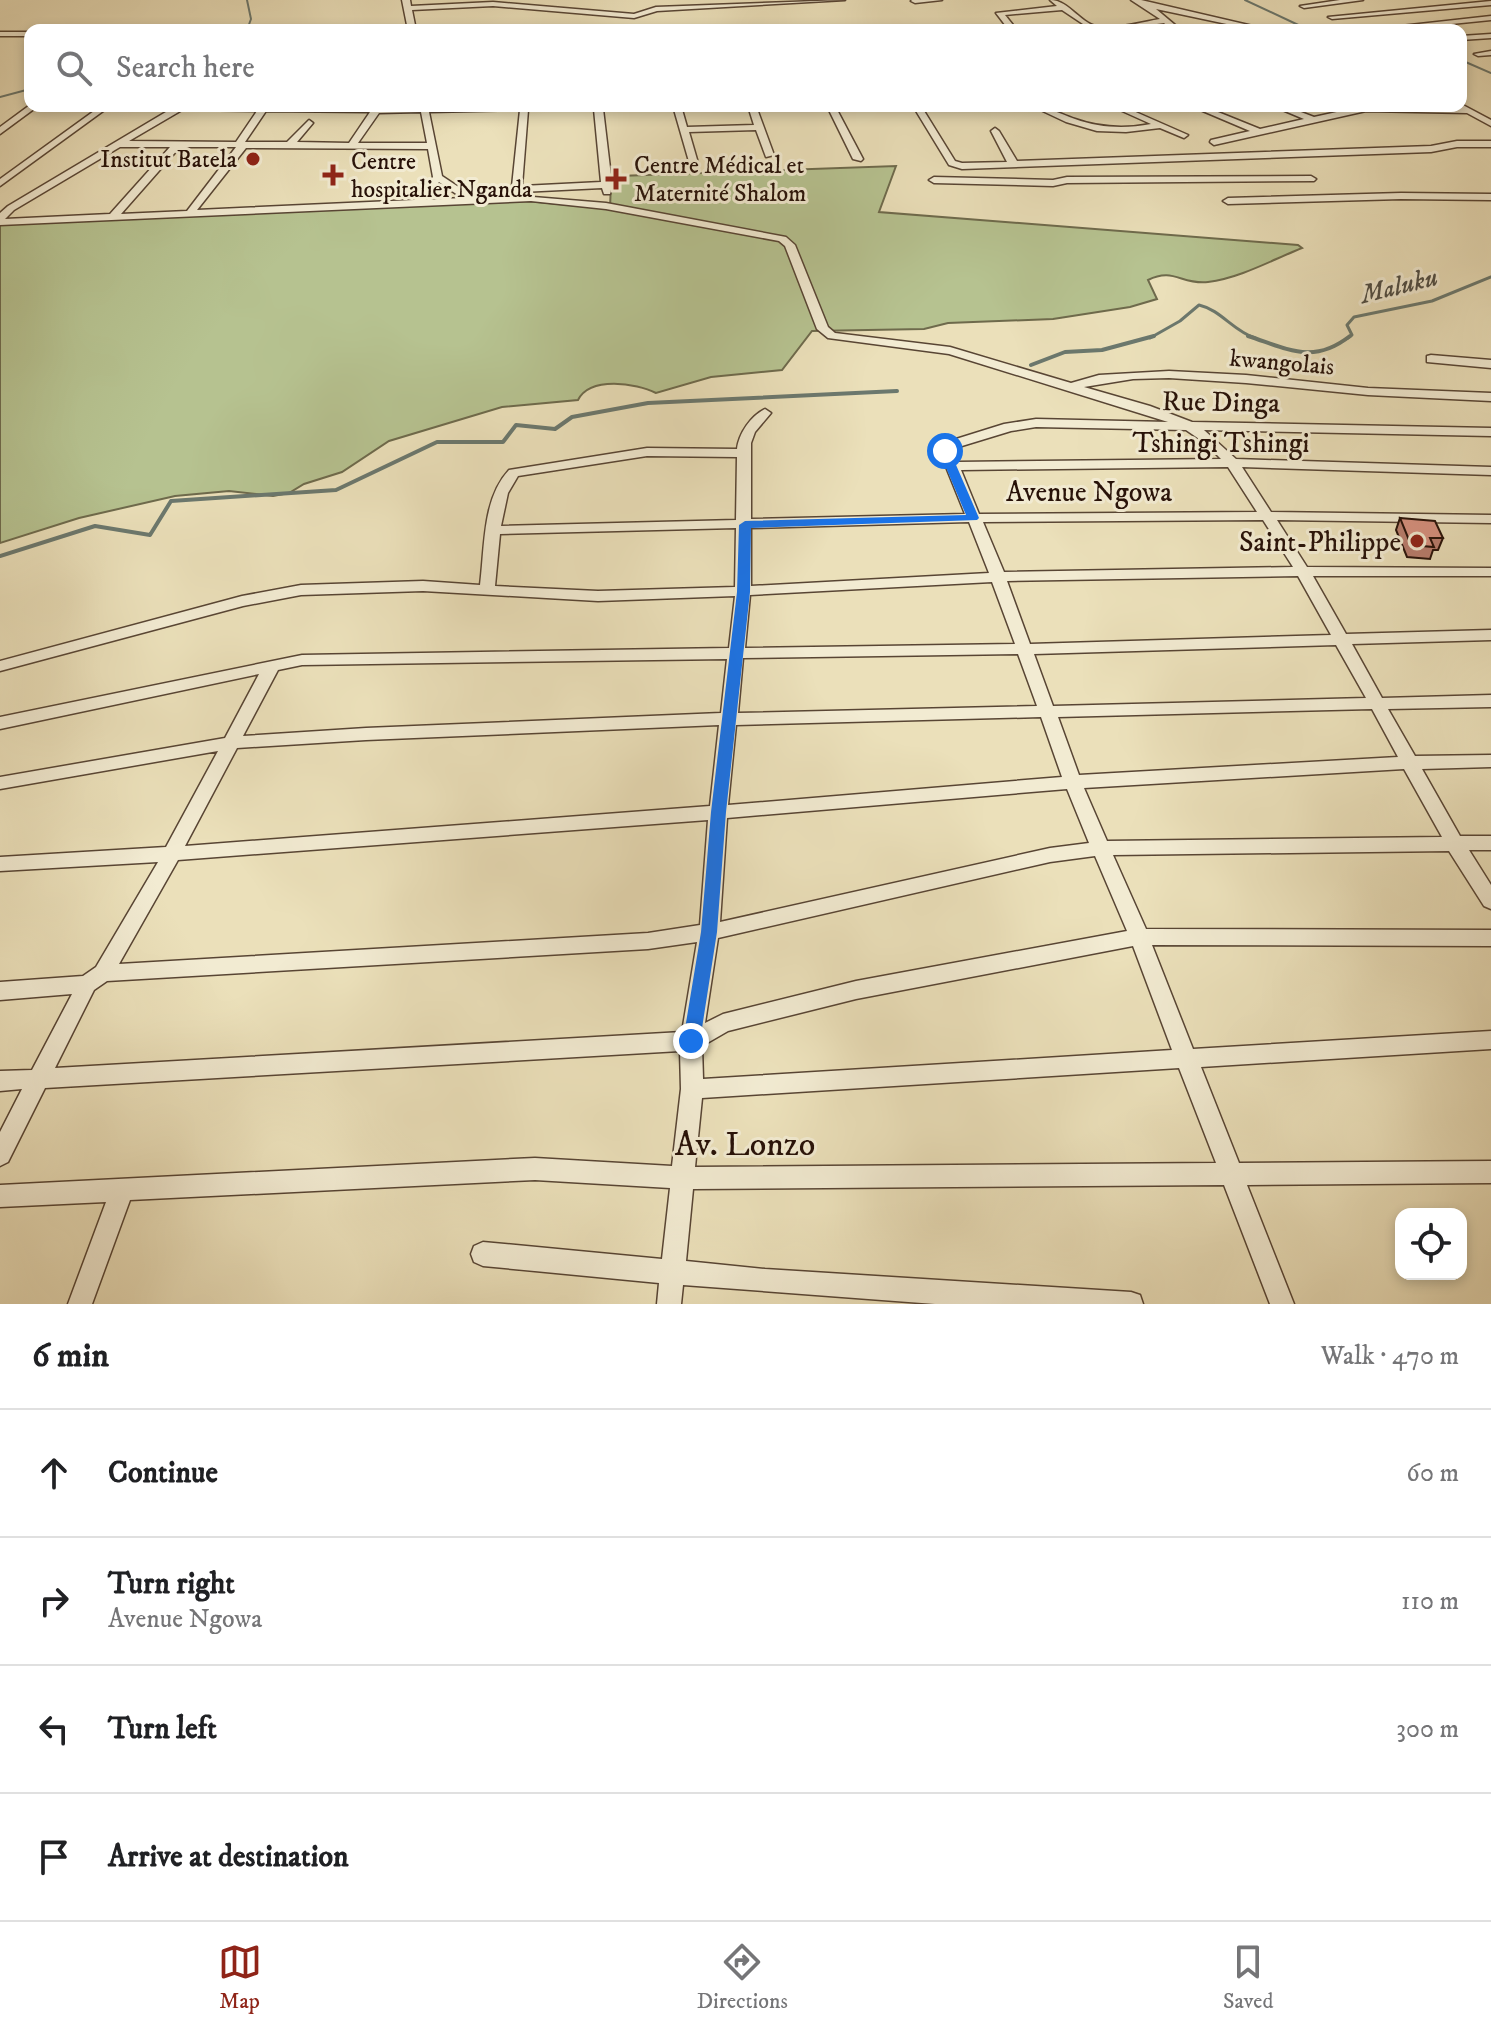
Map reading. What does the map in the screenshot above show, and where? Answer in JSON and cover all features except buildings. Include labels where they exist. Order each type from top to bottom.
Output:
[{"type":"street","points":[[411,24],[406,4],[493,4],[634,16],[656,9],[841,0]]},
{"type":"street","points":[[914,1],[938,0]]},
{"type":"street","points":[[1054,0],[1088,24]]},
{"type":"street","points":[[1135,0],[1237,24]]},
{"type":"street","points":[[1304,6],[1359,0]]},
{"type":"street","points":[[1461,0],[1491,12]]},
{"type":"street","points":[[1332,17],[1491,3]]},
{"type":"street","points":[[1147,5],[1168,24]]},
{"type":"street","points":[[1008,24],[1000,14],[1063,8]]},
{"type":"street","points":[[1430,24],[1491,18]]},
{"type":"street","points":[[1142,24],[1164,21]]},
{"type":"street","points":[[0,34],[24,34]]},
{"type":"street","points":[[1467,38],[1491,36]]},
{"type":"street","points":[[1478,54],[1491,53]]},
{"type":"street","points":[[1467,110],[1491,123]]},
{"type":"street","points":[[0,131],[26,112]]},
{"type":"street","points":[[0,183],[98,112]]},
{"type":"street","points":[[172,112],[6,208],[0,220],[473,201],[607,185]]},
{"type":"street","points":[[243,145],[240,141],[261,112]]},
{"type":"street","points":[[351,146],[375,112]]},
{"type":"street","points":[[425,112],[438,177],[473,201]]},
{"type":"street","points":[[516,194],[524,112]]},
{"type":"street","points":[[601,112],[606,206]]},
{"type":"street","points":[[678,112],[693,163]]},
{"type":"street","points":[[754,112],[769,155]]},
{"type":"street","points":[[834,112],[858,159]]},
{"type":"street","points":[[921,112],[954,165],[1431,149],[1457,144]]},
{"type":"street","points":[[1049,112],[1099,131],[1126,132],[1162,125]]},
{"type":"street","points":[[1130,112],[1184,135]]},
{"type":"street","points":[[1210,112],[1260,132]]},
{"type":"street","points":[[1293,112],[1314,120]]},
{"type":"street","points":[[1214,142],[1344,112]]},
{"type":"street","points":[[290,145],[309,123]]},
{"type":"street","points":[[683,130],[760,127]]},
{"type":"street","points":[[995,131],[1014,165]]},
{"type":"street","points":[[118,144],[431,146]]},
{"type":"street","points":[[1353,146],[1491,144]]},
{"type":"street","points":[[113,217],[177,145]]},
{"type":"street","points":[[189,214],[243,145]]},
{"type":"street","points":[[1299,153],[1314,174],[1311,179],[1316,199]]},
{"type":"street","points":[[416,204],[438,177]]},
{"type":"street","points":[[934,180],[1053,183],[1067,180],[1311,179]]},
{"type":"street","points":[[461,192],[516,194],[606,206],[764,234],[787,242],[823,329],[832,336],[940,349],[1021,371],[1186,424],[1210,440],[1232,463],[1303,571],[1408,762],[1491,901]]},
{"type":"street","points":[[1228,201],[1413,195],[1491,197]]},
{"type":"street","points":[[1431,359],[1491,364]]},
{"type":"street","name":"kwangolais","points":[[1070,387],[1099,378],[1179,376],[1366,391],[1491,397]]},
{"type":"street","points":[[669,1304],[692,1089],[691,1041],[709,932],[718,812],[738,652],[745,525],[743,453],[749,431],[765,413]]},
{"type":"street","name":"Rue Dinga","points":[[951,466],[945,447],[1026,423],[1491,432]]},
{"type":"street","points":[[487,589],[505,484],[508,477],[522,469],[647,452],[743,453]]},
{"type":"street","name":"Tshingi Tshingi","points":[[951,466],[1232,463],[1491,471]]},
{"type":"street","points":[[951,466],[998,577],[1073,782],[1139,937],[1282,1304]]},
{"type":"street","name":"Avenue Ngowa","points":[[495,530],[973,518],[1265,516],[1491,519]]},
{"type":"street","points":[[0,666],[242,601],[301,590],[408,586],[598,596],[743,592],[998,577],[1303,571],[1491,572]]},
{"type":"street","points":[[0,723],[302,660],[1024,649],[1491,635]]},
{"type":"street","points":[[0,1155],[95,978],[141,911],[273,664]]},
{"type":"street","points":[[0,783],[229,743],[604,722],[1048,709],[1491,701]]},
{"type":"street","points":[[0,864],[169,855],[1073,782],[1408,762],[1491,761]]},
{"type":"street","points":[[0,991],[95,978],[648,941],[709,932],[1050,855],[1101,848],[1491,843]]},
{"type":"street","points":[[0,1081],[691,1041],[723,1023],[841,994],[1139,937],[1491,938]]},
{"type":"street","points":[[692,1089],[1183,1056],[1384,1048],[1491,1040]]},
{"type":"street","name":"Av. Lonzo","points":[[0,1196],[535,1169],[684,1178],[1491,1172]]},
{"type":"street","points":[[80,1304],[122,1190]]},
{"type":"street","points":[[483,1254],[765,1281],[1131,1304]]},
{"type":"green space","points":[[896,166],[879,212],[1298,245],[1302,248],[1220,280],[1199,282],[1157,276],[1148,280],[1157,299],[1130,307],[1053,319],[948,323],[924,329],[812,331],[782,370],[711,377],[656,393],[626,384],[592,387],[578,400],[502,407],[389,441],[342,472],[304,484],[289,493],[273,496],[229,491],[175,496],[79,518],[0,543],[0,223],[527,201],[610,209],[611,182],[619,182],[619,176]]},
{"type":"waterway","points":[[247,0],[249,24]]},
{"type":"waterway","name":"Maluku","points":[[1245,0],[1296,24]]},
{"type":"waterway","name":"Maluku","points":[[1467,63],[1491,73]]},
{"type":"waterway","points":[[0,97],[24,91]]},
{"type":"waterway","name":"Maluku","points":[[1348,338],[1352,335],[1347,325],[1354,317],[1432,301],[1491,277]]},
{"type":"waterway","name":"Maluku","points":[[1153,336],[1180,321],[1199,305],[1214,311],[1240,331],[1255,338]]},
{"type":"waterway","name":"Maluku","points":[[1031,365],[1065,352],[1102,350],[1153,336]]},
{"type":"waterway","name":"Maluku","points":[[1248,336],[1300,352],[1324,350],[1350,336]]},
{"type":"waterway","points":[[0,556],[95,526],[150,535],[171,501],[336,490],[437,442],[503,442],[516,425],[555,429],[572,417],[648,403],[897,391]]},
{"type":"place","name":"Institut Batela","points":[[253,159]]},
{"type":"place","name":"Centre hospitalier Nganda","points":[[333,175]]},
{"type":"place","name":"Centre Médical et Maternité Shalom","points":[[616,179]]},
{"type":"place","name":"Saint-Philippe","points":[[1417,541]]},
{"type":"route","points":[[691,1041],[709,932],[718,812],[738,652],[745,525],[973,518],[945,451]]}]
